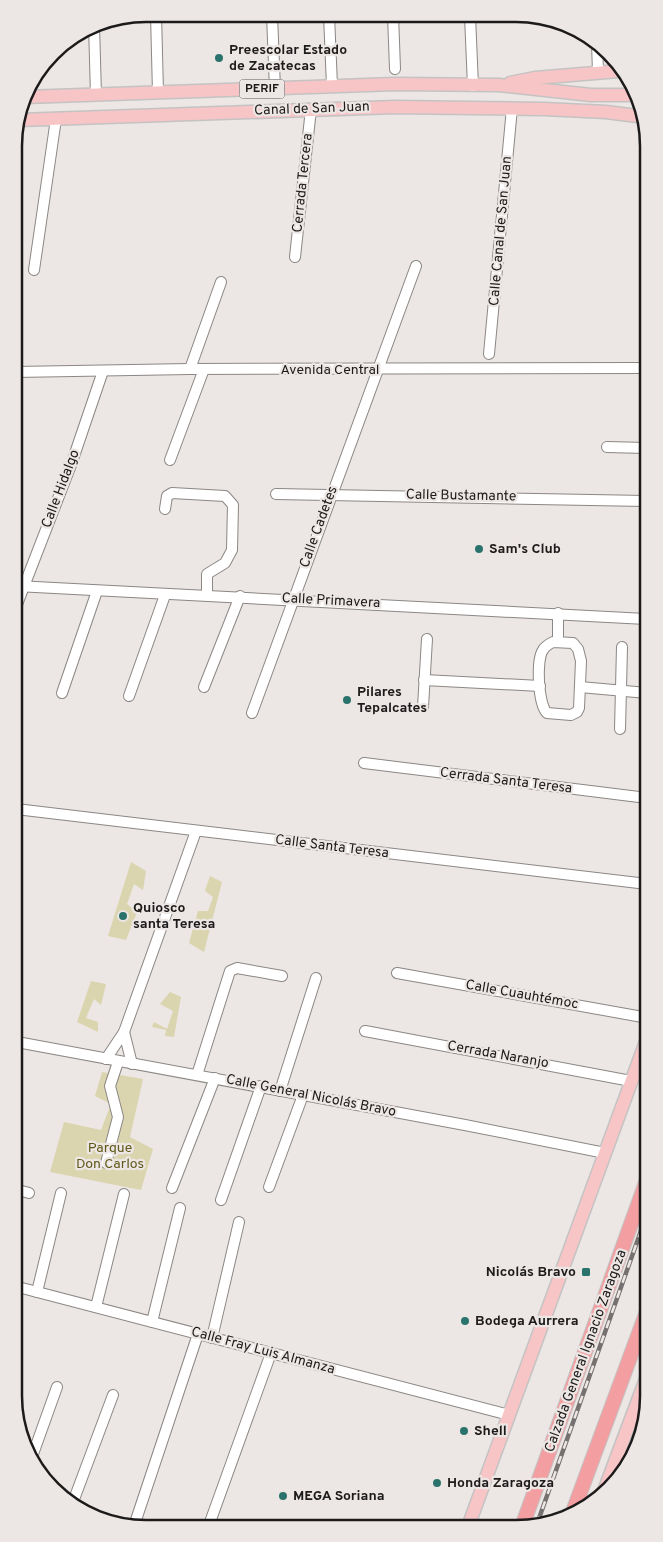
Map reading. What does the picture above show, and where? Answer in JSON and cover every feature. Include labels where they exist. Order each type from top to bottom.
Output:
[{"type":"highway","name":"Calzada General Ignacio Zaragoza","points":[[525,1519],[640,1200]]},
{"type":"highway","points":[[576,1505],[640,1330]]},
{"type":"main road","name":"Canal de San Juan","points":[[499,85],[535,78],[615,71]]},
{"type":"main road","name":"Canal de San Juan","points":[[33,97],[395,84],[499,85],[591,95],[629,95]]},
{"type":"main road","name":"Canal de San Juan","points":[[26,120],[310,109],[512,108],[606,112],[636,116]]},
{"type":"main road","name":"Canal de San Juan","points":[[606,112],[634,109]]},
{"type":"main road","points":[[470,1520],[640,1057]]},
{"type":"main road","points":[[610,1477],[640,1396]]},
{"type":"street","points":[[329,22],[332,86]]},
{"type":"street","points":[[393,22],[395,69]]},
{"type":"street","points":[[470,22],[474,86]]},
{"type":"street","points":[[156,23],[158,93]]},
{"type":"street","points":[[272,23],[275,89]]},
{"type":"street","points":[[94,34],[96,95]]},
{"type":"street","points":[[597,53],[598,72]]},
{"type":"street","name":"Calle Canal de San Juan","points":[[489,354],[512,108]]},
{"type":"street","name":"Cerrada Tercera","points":[[295,257],[310,109]]},
{"type":"street","points":[[34,270],[56,119]]},
{"type":"street","name":"Calle Cadetes","points":[[252,713],[416,266]]},
{"type":"street","points":[[190,369],[221,282]]},
{"type":"street","name":"Avenida Central","points":[[23,372],[190,369],[640,368]]},
{"type":"street","points":[[170,460],[204,369]]},
{"type":"street","name":"Calle Hidalgo","points":[[23,578],[71,465],[103,371]]},
{"type":"street","points":[[608,447],[640,448]]},
{"type":"street","name":"Calle Bustamante","points":[[276,494],[332,493],[640,501]]},
{"type":"street","points":[[165,509],[167,496],[172,494],[225,496],[232,501],[234,510],[232,550],[225,563],[207,574],[207,595]]},
{"type":"street","name":"Calle Primavera","points":[[23,586],[240,596],[640,619]]},
{"type":"street","points":[[62,692],[97,591]]},
{"type":"street","points":[[129,696],[165,594]]},
{"type":"street","points":[[204,688],[240,596]]},
{"type":"street","points":[[558,613],[558,642]]},
{"type":"street","points":[[423,707],[427,639]]},
{"type":"street","points":[[558,642],[573,644],[578,648],[582,661],[579,710],[572,715],[546,713],[542,708],[540,686],[541,654],[548,645],[558,642]]},
{"type":"street","points":[[620,729],[622,647]]},
{"type":"street","points":[[424,680],[540,686]]},
{"type":"street","points":[[580,687],[640,691]]},
{"type":"street","name":"Cerrada Santa Teresa","points":[[364,763],[640,797]]},
{"type":"street","name":"Calle Santa Teresa","points":[[22,809],[640,883]]},
{"type":"street","points":[[106,1060],[124,1032],[196,830]]},
{"type":"street","points":[[197,1075],[230,971],[237,968],[282,976]]},
{"type":"street","name":"Calle Cuauhtémoc","points":[[397,973],[640,1017]]},
{"type":"street","points":[[280,1091],[316,978]]},
{"type":"street","name":"Cerrada Naranjo","points":[[365,1031],[631,1081]]},
{"type":"street","points":[[124,1032],[132,1064]]},
{"type":"street","name":"Calle General Nicolás Bravo","points":[[22,1043],[106,1060],[261,1086],[604,1154]]},
{"type":"street","points":[[106,1163],[118,1117],[110,1086],[118,1062]]},
{"type":"street","points":[[172,1188],[215,1078]]},
{"type":"street","points":[[221,1200],[261,1086]]},
{"type":"street","points":[[269,1187],[303,1095]]},
{"type":"street","points":[[22,1191],[29,1193]]},
{"type":"street","points":[[36,1292],[61,1193]]},
{"type":"street","points":[[96,1307],[124,1194]]},
{"type":"street","points":[[152,1322],[180,1208]]},
{"type":"street","points":[[212,1338],[239,1222]]},
{"type":"street","name":"Calle Fray Luis Almanza","points":[[22,1288],[509,1415]]},
{"type":"street","points":[[136,1519],[198,1334]]},
{"type":"street","points":[[211,1520],[271,1353]]},
{"type":"street","points":[[35,1449],[57,1387]]},
{"type":"street","points":[[75,1497],[113,1395]]},
{"type":"street","points":[[633,1415],[638,1417]]},
{"type":"green space","points":[[131,862],[146,871],[143,890],[134,884],[127,904],[137,912],[126,940],[108,936]]},
{"type":"green space","points":[[210,876],[222,882],[204,952],[189,943],[198,911],[208,911],[213,897],[205,891]]},
{"type":"green space","points":[[91,981],[106,984],[101,1005],[94,999],[86,1018],[98,1022],[98,1032],[77,1022]]},
{"type":"green space","points":[[170,992],[181,997],[174,1037],[165,1036],[166,1030],[152,1027],[154,1022],[167,1029],[173,1011],[160,1004]]},
{"type":"green space","name":"Parque Don Carlos","points":[[102,1072],[143,1079],[130,1137],[153,1149],[141,1190],[50,1172],[64,1122],[101,1130],[111,1104],[95,1096]]},
{"type":"railway","points":[[540,1517],[640,1234]]},
{"type":"place","name":"Preescolar Estado de Zacatecas","points":[[219,58]]},
{"type":"place","name":"Sam's Club","points":[[479,549]]},
{"type":"place","name":"Pilares Tepalcates","points":[[347,700]]},
{"type":"place","name":"Quiosco santa Teresa","points":[[123,916]]},
{"type":"place","name":"Nicolás Bravo","points":[[586,1272]]},
{"type":"place","name":"Bodega Aurrera","points":[[465,1321]]},
{"type":"place","name":"Shell","points":[[464,1431]]},
{"type":"place","name":"Honda Zaragoza","points":[[437,1483]]},
{"type":"place","name":"MEGA Soriana","points":[[283,1496]]}]
